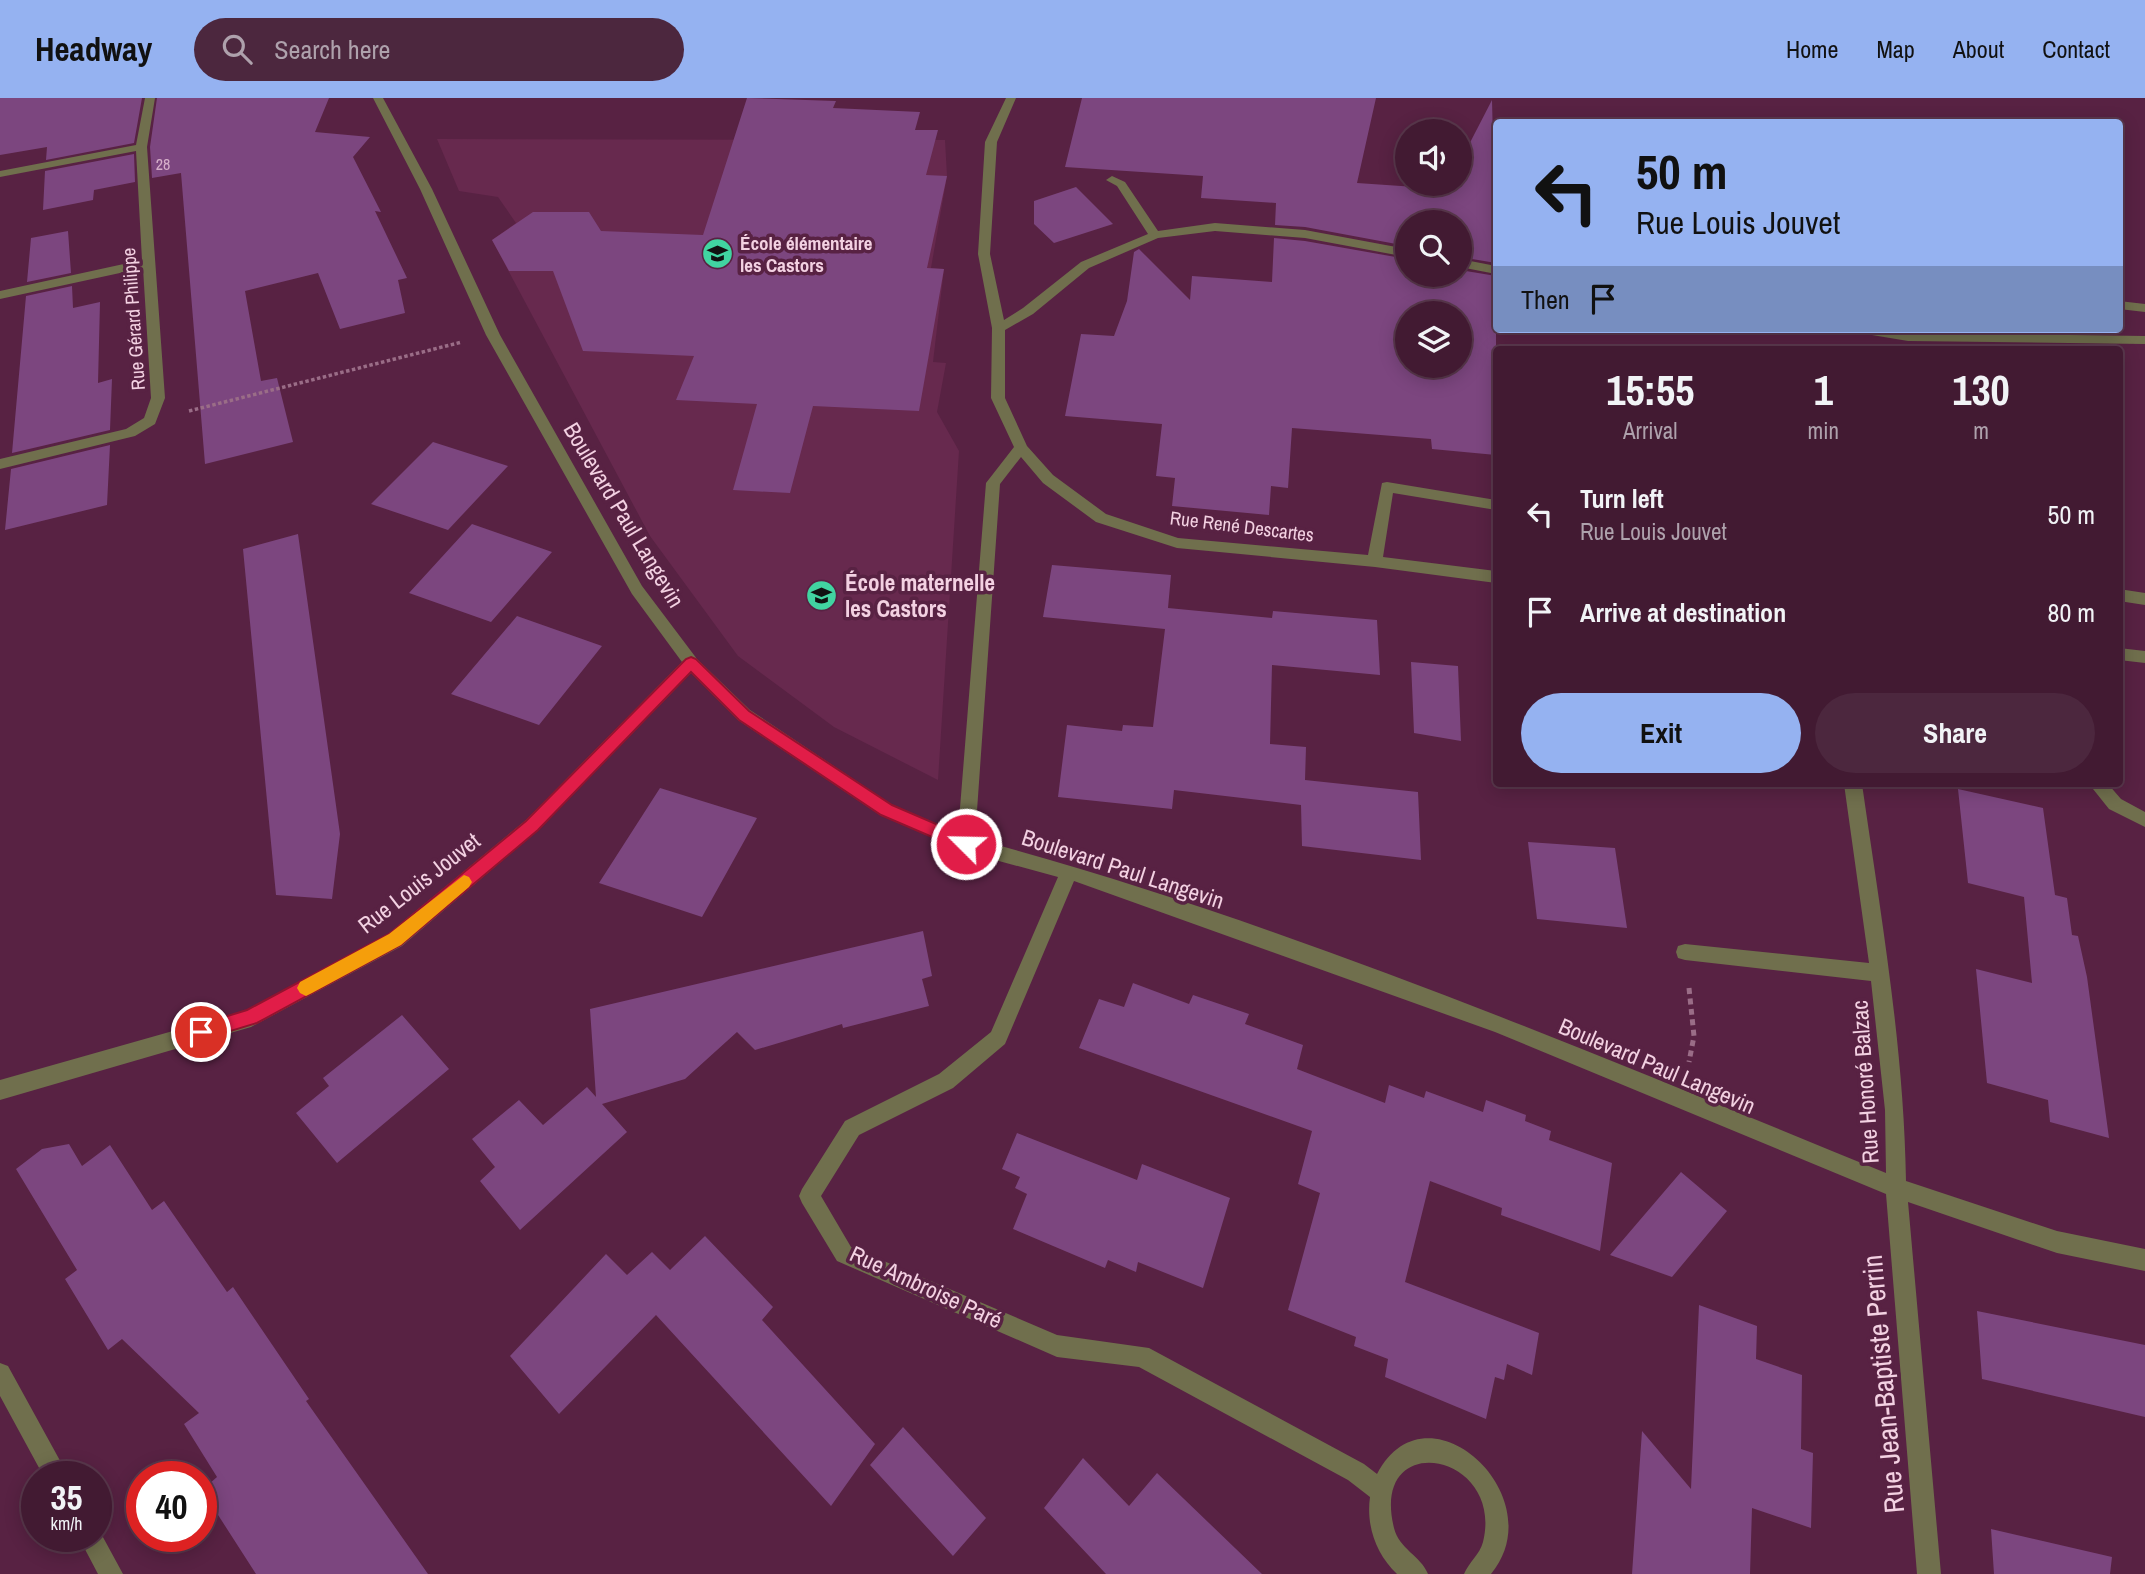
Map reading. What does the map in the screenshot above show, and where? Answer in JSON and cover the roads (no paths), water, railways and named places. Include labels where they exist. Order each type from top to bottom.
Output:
[{"type":"street","name":"Rue Gérard Philippe","points":[[0,464],[131,433],[150,421],[158,398],[141,147],[150,98]]},
{"type":"street","name":"Boulevard Paul Langevin","points":[[379,98],[426,189],[493,335],[637,590],[691,663],[744,715],[886,810],[966,844],[1069,872],[1499,1024],[1682,1102],[1896,1188],[2057,1242],[2145,1260]]},
{"type":"street","name":"Rue René Descartes","points":[[1012,98],[991,142],[984,254],[999,328],[998,398],[1021,448],[1048,479],[1101,518],[1177,543],[1375,561],[1493,577]]},
{"type":"street","points":[[0,174],[141,147]]},
{"type":"street","points":[[1112,180],[1121,184],[1155,235]]},
{"type":"street","points":[[999,328],[1028,311],[1086,265],[1155,235],[1215,227],[1305,234],[1395,251]]},
{"type":"street","points":[[0,295],[148,263]]},
{"type":"street","points":[[1472,265],[1493,269]]},
{"type":"street","points":[[2123,305],[2145,308]]},
{"type":"street","points":[[1879,333],[1908,339],[2145,340]]},
{"type":"street","points":[[966,844],[993,483],[1021,448]]},
{"type":"street","points":[[1375,561],[1387,488],[1493,505]]},
{"type":"street","points":[[2123,595],[2145,598]]},
{"type":"street","points":[[2123,654],[2145,657]]},
{"type":"street","name":"Rue Louis Jouvet","points":[[0,1090],[251,1017],[395,940],[532,825],[691,663]]},
{"type":"street","name":"Rue Honoré Balzac","points":[[1853,787],[1881,973],[1895,1110],[1896,1188]]},
{"type":"street","points":[[2101,787],[2115,804],[2145,820]]},
{"type":"street","name":"Rue Ambroise Paré","points":[[1069,872],[998,1038],[946,1081],[852,1128],[809,1196],[844,1254],[1057,1346],[1141,1356],[1356,1472],[1380,1491]]},
{"type":"street","name":"Rue Honoré Balzac","points":[[1685,952],[1881,973]]},
{"type":"street","name":"Rue Jean-Baptiste Perrin","points":[[1896,1188],[1929,1574]]},
{"type":"street","points":[[0,1374],[48,1461]]},
{"type":"street","points":[[1416,1574],[1402,1565],[1387,1543],[1379,1517],[1380,1491],[1390,1469],[1406,1455],[1428,1450],[1451,1454],[1472,1468],[1488,1489],[1497,1515],[1497,1541],[1488,1563],[1476,1574]]},
{"type":"street","points":[[99,1552],[111,1574]]},
{"type":"place","name":"École élémentaire les Castors","points":[[717,254]]},
{"type":"place","name":"École maternelle les Castors","points":[[822,596]]}]
